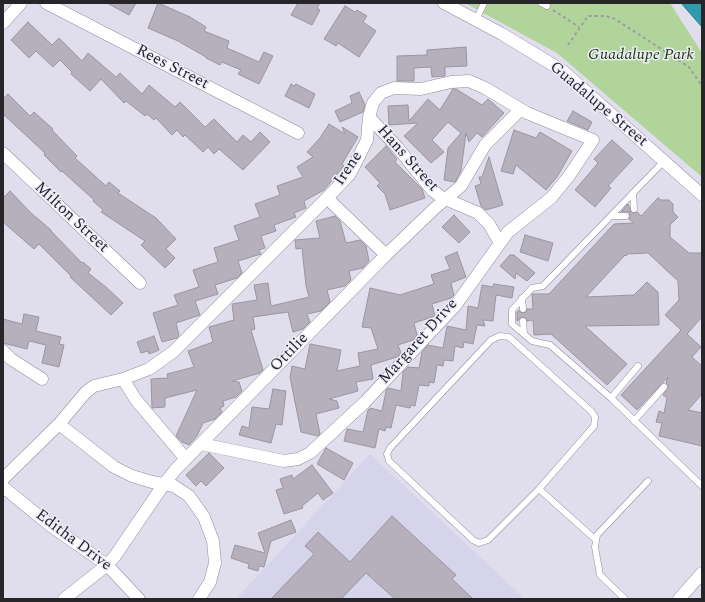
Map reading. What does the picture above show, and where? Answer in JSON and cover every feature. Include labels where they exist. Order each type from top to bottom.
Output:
[{"type":"street","points":[[3,23],[21,3]]},
{"type":"street","name":"Rees Street","points":[[46,3],[298,133]]},
{"type":"street","name":"Guadalupe Street","points":[[444,3],[476,20],[563,72],[702,194]]},
{"type":"street","name":"Irene","points":[[3,479],[59,424],[86,392],[94,386],[123,379],[149,369],[173,352],[327,198],[349,175],[354,166],[367,140],[369,117],[374,103],[381,93],[394,88],[421,88],[451,82],[469,81],[485,88],[520,110],[592,140]]},
{"type":"street","name":"Ottilie","points":[[64,599],[108,565],[164,484],[186,459],[386,255],[435,208],[461,186],[486,145],[520,110]]},
{"type":"street","name":"Hans Street","points":[[369,117],[398,148],[432,190],[441,197],[478,213],[489,224],[500,243]]},
{"type":"street","name":"Margaret Drive","points":[[201,444],[284,461],[298,459],[310,453],[365,402],[455,306],[508,232],[550,198],[569,176],[592,140]]},
{"type":"street","name":"Milton Street","points":[[3,153],[140,282]]},
{"type":"street","points":[[327,198],[386,255]]},
{"type":"street","points":[[6,359],[42,379]]},
{"type":"street","points":[[123,379],[136,400],[186,459]]},
{"type":"street","points":[[59,424],[114,467],[132,476],[174,486],[189,496],[204,517],[213,541],[215,563],[210,582],[200,599]]},
{"type":"street","name":"Editha Drive","points":[[3,486],[51,526],[108,565],[139,599]]},
{"type":"street","points":[[679,599],[702,573]]},
{"type":"lane","points":[[476,20],[484,3]]},
{"type":"lane","points":[[541,3],[547,6]]},
{"type":"lane","points":[[664,160],[543,286],[532,288],[522,298],[512,310],[512,324],[532,342],[550,345],[611,398],[702,486]]},
{"type":"lane","points":[[633,193],[634,209]]},
{"type":"lane","points":[[611,216],[626,216]]},
{"type":"lane","points":[[522,298],[523,309]]},
{"type":"lane","points":[[523,321],[524,334]]},
{"type":"lane","points":[[500,336],[509,337],[591,411],[595,417],[594,426],[539,489],[488,540],[479,543],[473,540],[389,461],[387,454],[390,448],[491,340],[500,336]]},
{"type":"lane","points":[[611,398],[638,366]]},
{"type":"lane","points":[[634,421],[664,387]]},
{"type":"lane","points":[[625,599],[600,575],[595,547],[596,540],[597,535],[648,481]]},
{"type":"lane","points":[[539,489],[596,540]]},
{"type":"path","points":[[547,6],[579,27]]},
{"type":"path","points":[[568,45],[588,16],[606,16],[616,19],[689,67],[702,86]]},
{"type":"shaded area","points":[[370,454],[525,599],[236,599]]},
{"type":"green space","name":"Guadalupe Park","points":[[465,3],[670,3],[702,53],[702,177],[557,53]]},
{"type":"water","points":[[681,3],[702,3],[702,27]]},
{"type":"building","points":[[107,3],[136,3],[129,15]]},
{"type":"building","points":[[158,3],[190,17],[206,27],[204,31],[229,41],[227,48],[259,62],[264,52],[273,56],[259,84],[238,74],[241,70],[222,62],[220,65],[178,41],[148,28]]},
{"type":"building","points":[[298,3],[320,3],[317,8],[320,10],[312,25],[291,15]]},
{"type":"building","points":[[345,6],[355,12],[357,10],[367,16],[363,22],[376,31],[359,57],[338,43],[336,46],[324,39]]},
{"type":"building","points":[[28,22],[52,45],[59,38],[82,61],[88,53],[116,77],[120,73],[142,94],[149,85],[175,107],[180,102],[205,127],[214,119],[237,142],[243,135],[251,142],[260,132],[270,142],[243,170],[219,149],[214,154],[208,147],[203,152],[185,135],[183,137],[177,130],[172,135],[156,118],[154,120],[147,114],[145,116],[126,101],[124,103],[101,79],[90,91],[71,74],[72,72],[60,60],[53,67],[36,51],[29,58],[11,40]]},
{"type":"building","points":[[466,47],[467,66],[445,67],[445,76],[432,77],[431,67],[414,68],[414,81],[397,81],[397,56],[427,55],[427,50]]},
{"type":"building","points":[[291,84],[294,86],[296,84],[315,94],[309,108],[285,96]]},
{"type":"building","points":[[453,89],[456,89],[482,105],[488,99],[504,113],[482,137],[477,133],[469,142],[466,133],[461,171],[455,182],[444,180],[448,148],[461,133],[448,122],[432,140],[444,152],[431,163],[404,136],[418,123],[389,125],[388,106],[408,105],[409,121],[428,99],[440,110]]},
{"type":"building","points":[[359,92],[365,105],[363,112],[340,122],[335,111],[352,103],[350,96]]},
{"type":"building","points":[[8,94],[30,116],[34,112],[53,129],[52,130],[77,156],[75,158],[106,186],[109,182],[120,191],[118,193],[156,218],[176,239],[166,249],[175,258],[165,268],[141,245],[145,241],[101,212],[103,210],[93,201],[94,200],[62,171],[61,172],[44,155],[45,153],[3,114],[3,99]]},
{"type":"building","points":[[573,111],[592,122],[588,130],[567,121]]},
{"type":"building","points":[[329,124],[345,134],[342,127],[358,137],[342,164],[344,166],[324,190],[304,201],[306,208],[294,213],[296,217],[274,225],[276,231],[261,236],[265,248],[259,250],[261,254],[238,261],[242,273],[237,278],[215,285],[218,294],[195,301],[200,315],[176,323],[179,335],[177,338],[162,342],[153,313],[178,305],[174,295],[199,287],[193,270],[218,262],[214,248],[239,240],[234,226],[260,217],[255,204],[280,195],[277,186],[303,177],[297,167],[313,157],[307,152],[320,138]]},
{"type":"building","points":[[514,130],[536,138],[540,132],[572,151],[557,177],[546,190],[516,165],[513,174],[501,171]]},
{"type":"building","points":[[612,140],[633,159],[608,186],[611,188],[595,207],[575,190],[598,163],[594,159]]},
{"type":"building","points":[[386,146],[397,159],[395,162],[422,189],[425,198],[390,210],[385,194],[377,186],[380,183],[365,167]]},
{"type":"building","points":[[489,157],[503,205],[486,210],[481,206],[475,186],[481,184],[479,177],[482,177]]},
{"type":"building","points":[[10,191],[31,213],[51,230],[82,263],[83,262],[91,269],[88,273],[123,303],[111,315],[70,277],[71,276],[39,244],[34,249],[3,222],[3,198]]},
{"type":"building","points":[[658,198],[661,200],[669,200],[673,204],[673,212],[678,217],[670,225],[670,237],[689,253],[702,253],[702,317],[687,334],[701,347],[692,357],[702,366],[702,394],[688,410],[702,413],[702,446],[659,436],[662,423],[656,422],[659,411],[664,413],[667,398],[663,395],[668,388],[666,383],[668,377],[637,410],[621,395],[681,330],[665,315],[679,300],[678,281],[648,253],[625,255],[586,297],[634,295],[647,282],[658,292],[659,325],[585,326],[627,364],[607,385],[551,334],[534,335],[533,320],[527,321],[526,318],[523,317],[517,321],[517,312],[519,310],[523,313],[526,312],[527,309],[533,309],[532,294],[549,294],[614,224],[634,223],[629,219],[629,212],[621,212],[628,204],[631,212],[637,212],[641,216]]},
{"type":"building","points":[[454,215],[470,232],[459,243],[442,227]]},
{"type":"building","points":[[335,216],[340,221],[346,243],[360,240],[366,246],[369,261],[363,268],[349,271],[351,280],[345,286],[327,290],[330,302],[321,311],[307,314],[310,322],[303,329],[293,332],[288,312],[253,317],[255,329],[251,330],[263,370],[260,373],[232,381],[239,382],[242,391],[236,397],[223,401],[224,406],[220,408],[222,412],[215,419],[203,423],[197,436],[189,445],[182,442],[176,436],[197,390],[165,398],[165,407],[152,408],[151,379],[168,378],[167,374],[194,367],[188,351],[213,342],[209,327],[234,320],[232,304],[257,300],[254,285],[268,283],[271,306],[309,297],[306,286],[302,248],[296,249],[295,240],[320,238],[316,221]]},
{"type":"building","points":[[525,235],[553,243],[548,261],[520,252]]},
{"type":"building","points":[[457,252],[466,277],[451,283],[454,295],[451,298],[432,304],[435,316],[414,323],[417,335],[413,340],[398,345],[401,353],[397,357],[371,365],[373,379],[356,382],[358,391],[329,399],[337,401],[339,408],[316,414],[320,434],[318,436],[301,432],[290,377],[292,366],[305,369],[310,344],[341,350],[337,371],[360,366],[358,353],[378,349],[371,328],[362,327],[370,288],[400,295],[434,284],[431,275],[450,269],[445,257]]},
{"type":"building","points":[[510,255],[514,255],[535,273],[527,281],[516,273],[515,279],[500,266]]},
{"type":"building","points":[[494,284],[514,287],[512,298],[496,295],[493,321],[483,320],[485,326],[477,325],[473,344],[464,342],[463,348],[455,346],[453,361],[444,360],[443,366],[437,365],[434,383],[429,382],[429,386],[419,385],[415,406],[411,405],[410,408],[396,405],[391,428],[386,427],[385,431],[379,429],[375,448],[344,441],[347,429],[363,432],[368,410],[370,408],[382,411],[388,388],[401,391],[403,372],[408,367],[419,368],[422,352],[428,345],[443,348],[447,326],[466,330],[468,306],[478,308],[482,285],[493,287]]},
{"type":"building","points":[[24,314],[39,317],[36,331],[61,337],[59,344],[64,345],[59,367],[42,363],[46,345],[29,341],[27,349],[3,343],[3,319],[22,324]]},
{"type":"building","points":[[154,336],[159,350],[149,354],[148,351],[141,353],[137,342]]},
{"type":"building","points":[[273,389],[286,391],[282,425],[276,424],[271,443],[239,435],[242,426],[249,428],[252,407],[269,409]]},
{"type":"building","points":[[326,448],[353,463],[344,480],[317,464]]},
{"type":"building","points":[[209,453],[224,468],[206,486],[201,481],[196,486],[186,475]]},
{"type":"building","points":[[312,465],[333,493],[323,500],[318,493],[302,506],[303,508],[284,514],[276,490],[283,488],[280,479],[292,475],[293,479]]},
{"type":"building","points":[[392,516],[456,575],[452,579],[473,599],[395,599],[366,573],[341,599],[271,599],[314,554],[305,546],[318,532],[350,562]]},
{"type":"building","points":[[291,520],[296,532],[271,541],[264,567],[259,566],[258,571],[248,568],[249,564],[231,558],[235,545],[265,553],[258,533]]}]
